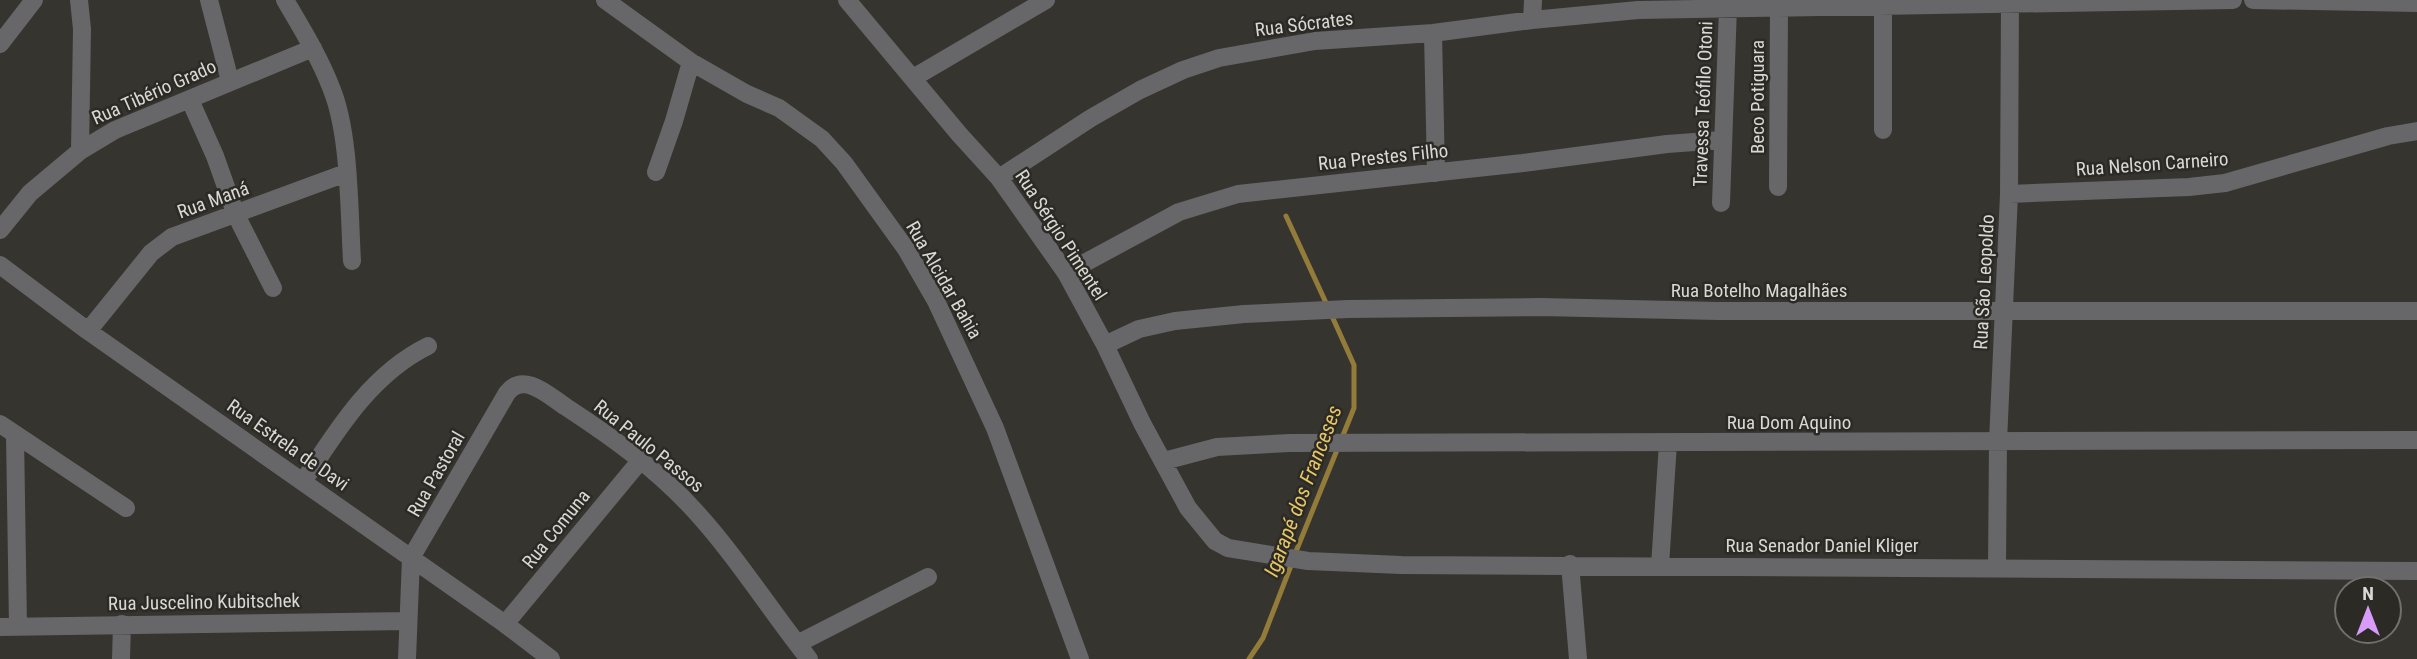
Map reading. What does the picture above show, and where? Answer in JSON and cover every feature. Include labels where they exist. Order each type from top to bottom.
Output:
[{"type":"street","points":[[0,44],[34,0]]},
{"type":"street","points":[[79,0],[82,41],[80,150]]},
{"type":"street","points":[[209,0],[230,81]]},
{"type":"street","points":[[285,0],[313,48],[333,92],[341,124],[352,261]]},
{"type":"street","name":"Rua Alcidar Bahia","points":[[605,0],[691,62],[747,94],[779,108],[822,139],[844,163],[906,249],[936,301],[995,428],[1080,659]]},
{"type":"street","name":"Rua Sérgio Pimentel","points":[[847,0],[999,178],[1066,273],[1188,508],[1202,528],[1215,541],[1228,548]]},
{"type":"street","points":[[913,78],[1046,0]]},
{"type":"street","points":[[1532,0],[1532,20]]},
{"type":"street","name":"Rua Sócrates","points":[[999,178],[1091,118],[1140,90],[1207,62],[1315,41],[1433,33],[1638,10],[2010,1],[2233,0]]},
{"type":"street","points":[[2253,0],[2417,3]]},
{"type":"street","name":"Rua São Leopoldo","points":[[1997,567],[1998,442],[2009,194],[2010,1]]},
{"type":"street","points":[[1883,4],[1883,130]]},
{"type":"street","name":"Travessa Teófilo Otoni","points":[[1721,203],[1728,7]]},
{"type":"street","name":"Beco Potiguara","points":[[1778,187],[1779,7]]},
{"type":"street","points":[[1433,33],[1436,173]]},
{"type":"street","name":"Rua Tibério Grado","points":[[0,230],[30,193],[80,150],[115,130],[313,48]]},
{"type":"street","points":[[656,172],[691,62]]},
{"type":"street","points":[[190,100],[215,156],[236,215],[273,288]]},
{"type":"street","name":"Rua Nelson Carneiro","points":[[2009,194],[2189,187],[2225,183],[2388,136],[2417,131]]},
{"type":"street","name":"Rua Prestes Filho","points":[[1066,273],[1179,212],[1251,192],[1722,140]]},
{"type":"street","name":"Rua Maná","points":[[88,331],[151,253],[172,237],[346,173]]},
{"type":"street","name":"Rua Estrela de Davi","points":[[0,265],[88,331],[551,659]]},
{"type":"street","name":"Rua Botelho Magalhães","points":[[1105,345],[1139,330],[1175,321],[1244,314],[1348,309],[1541,307],[1718,311],[2417,311]]},
{"type":"street","points":[[303,482],[372,386],[410,355],[428,346]]},
{"type":"street","name":"Rua Paulo Passos","points":[[497,412],[513,386],[534,386],[640,461],[670,485],[695,511],[751,580],[809,659]]},
{"type":"street","name":"Rua Pastoral","points":[[411,558],[497,412]]},
{"type":"street","points":[[0,424],[126,508]]},
{"type":"street","points":[[9,627],[8,553],[15,435]]},
{"type":"street","name":"Rua Dom Aquino","points":[[1164,461],[1192,452],[1249,444],[2417,440]]},
{"type":"street","points":[[1660,566],[1668,443]]},
{"type":"street","name":"Rua Comuna","points":[[505,624],[640,461]]},
{"type":"street","name":"Rua Senador Daniel Kliger","points":[[1228,548],[1308,561],[1426,565],[2417,571]]},
{"type":"street","points":[[407,659],[411,558]]},
{"type":"street","points":[[1570,564],[1578,659]]},
{"type":"street","points":[[797,644],[928,577]]},
{"type":"street","name":"Rua Juscelino Kubitschek","points":[[9,627],[408,621]]},
{"type":"street","points":[[121,659],[122,624]]},
{"type":"waterway","name":"Igarapé dos Franceses","points":[[1286,216],[1327,305]]},
{"type":"waterway","name":"Igarapé dos Franceses","points":[[1295,554],[1354,408],[1354,365],[1331,314]]},
{"type":"waterway","name":"Igarapé dos Franceses","points":[[1249,659],[1263,638],[1292,563]]}]
